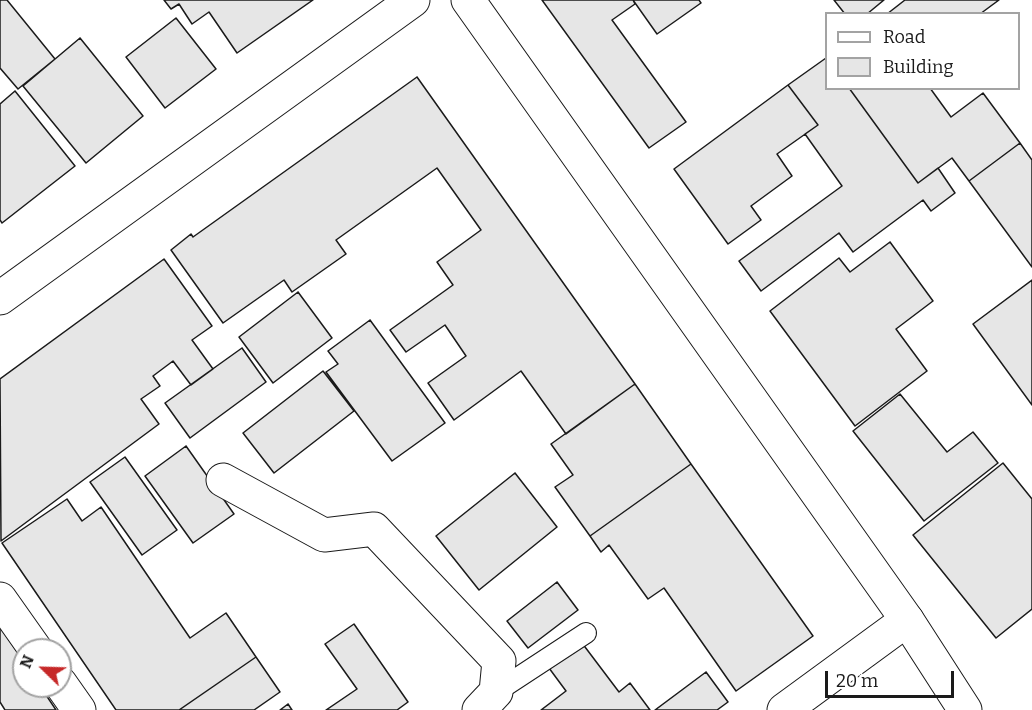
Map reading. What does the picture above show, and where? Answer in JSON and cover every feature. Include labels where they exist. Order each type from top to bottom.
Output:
[{"type":"street","points":[[0,298],[414,0]]},
{"type":"street","points":[[468,0],[907,620],[965,710]]},
{"type":"street","points":[[223,480],[324,535],[374,529],[499,662],[488,701]]},
{"type":"street","points":[[0,599],[28,638]]},
{"type":"street","points":[[784,710],[907,620]]},
{"type":"lane","points":[[488,701],[586,633]]},
{"type":"building","points":[[0,0],[7,0],[55,59],[18,89],[0,68]]},
{"type":"building","points":[[164,0],[313,0],[237,53],[209,12],[192,24],[179,4],[171,9]]},
{"type":"building","points":[[542,0],[633,0],[635,4],[612,20],[686,122],[649,148]]},
{"type":"building","points":[[633,0],[699,0],[701,3],[657,34]]},
{"type":"building","points":[[834,0],[884,0],[869,12],[843,12]]},
{"type":"building","points":[[905,0],[999,0],[983,12],[890,12]]},
{"type":"building","points":[[176,18],[216,69],[165,108],[126,57]]},
{"type":"building","points":[[80,38],[143,116],[86,163],[23,86]]},
{"type":"building","points":[[825,59],[825,90],[850,90],[918,183],[938,168],[955,193],[931,211],[923,200],[853,252],[839,233],[761,291],[739,261],[842,186],[805,134],[818,125],[788,85]]},
{"type":"building","points":[[417,77],[635,384],[566,434],[521,371],[454,420],[428,383],[466,356],[445,325],[406,352],[390,330],[453,285],[437,262],[481,230],[437,168],[336,240],[346,254],[292,292],[284,280],[223,323],[171,250],[191,234],[193,237]]},
{"type":"building","points":[[788,85],[818,125],[777,154],[792,176],[751,206],[761,220],[728,244],[674,169]]},
{"type":"building","points":[[850,90],[931,90],[951,117],[983,93],[1020,143],[969,181],[952,158],[918,183]]},
{"type":"building","points":[[15,91],[75,166],[2,223],[0,220],[0,104]]},
{"type":"building","points":[[1020,143],[1032,160],[1032,267],[969,181]]},
{"type":"building","points":[[890,242],[933,301],[896,329],[927,371],[855,426],[770,311],[839,258],[850,272]]},
{"type":"building","points":[[164,259],[212,326],[192,340],[213,369],[191,385],[173,361],[153,376],[160,386],[141,399],[159,424],[1,541],[0,379]]},
{"type":"building","points":[[1032,280],[1032,405],[973,324]]},
{"type":"building","points":[[298,292],[332,338],[273,383],[239,337]]},
{"type":"building","points":[[370,320],[445,423],[392,461],[326,372],[338,364],[328,351]]},
{"type":"building","points":[[242,348],[266,382],[190,438],[165,403]]},
{"type":"building","points":[[323,371],[354,411],[274,473],[243,433]]},
{"type":"building","points":[[635,384],[691,464],[590,536],[555,487],[573,475],[551,444]]},
{"type":"building","points":[[900,394],[947,452],[973,432],[998,463],[924,521],[853,431]]},
{"type":"building","points":[[186,446],[234,514],[193,543],[145,476]]},
{"type":"building","points":[[125,457],[177,530],[142,555],[90,482]]},
{"type":"building","points":[[1003,463],[1032,499],[1032,609],[996,638],[913,535]]},
{"type":"building","points":[[691,464],[813,636],[736,691],[664,588],[648,599],[609,545],[601,552],[590,536]]},
{"type":"building","points":[[515,473],[557,527],[479,590],[436,536]]},
{"type":"building","points":[[67,499],[82,521],[101,507],[190,638],[226,613],[256,657],[179,710],[116,710],[72,646],[72,638],[67,638],[2,543]]},
{"type":"building","points":[[557,582],[578,610],[528,648],[507,621]]},
{"type":"building","points":[[354,624],[408,702],[397,710],[326,710],[357,689],[325,644]]},
{"type":"building","points":[[0,626],[12,644],[12,698],[48,698],[56,710],[5,710],[0,702]]},
{"type":"building","points":[[582,643],[619,692],[630,683],[650,710],[541,710],[566,691],[549,668]]},
{"type":"building","points":[[256,657],[280,692],[254,710],[179,710]]},
{"type":"building","points":[[706,672],[728,702],[717,710],[655,710]]},
{"type":"building","points":[[288,704],[292,710],[280,710]]}]
